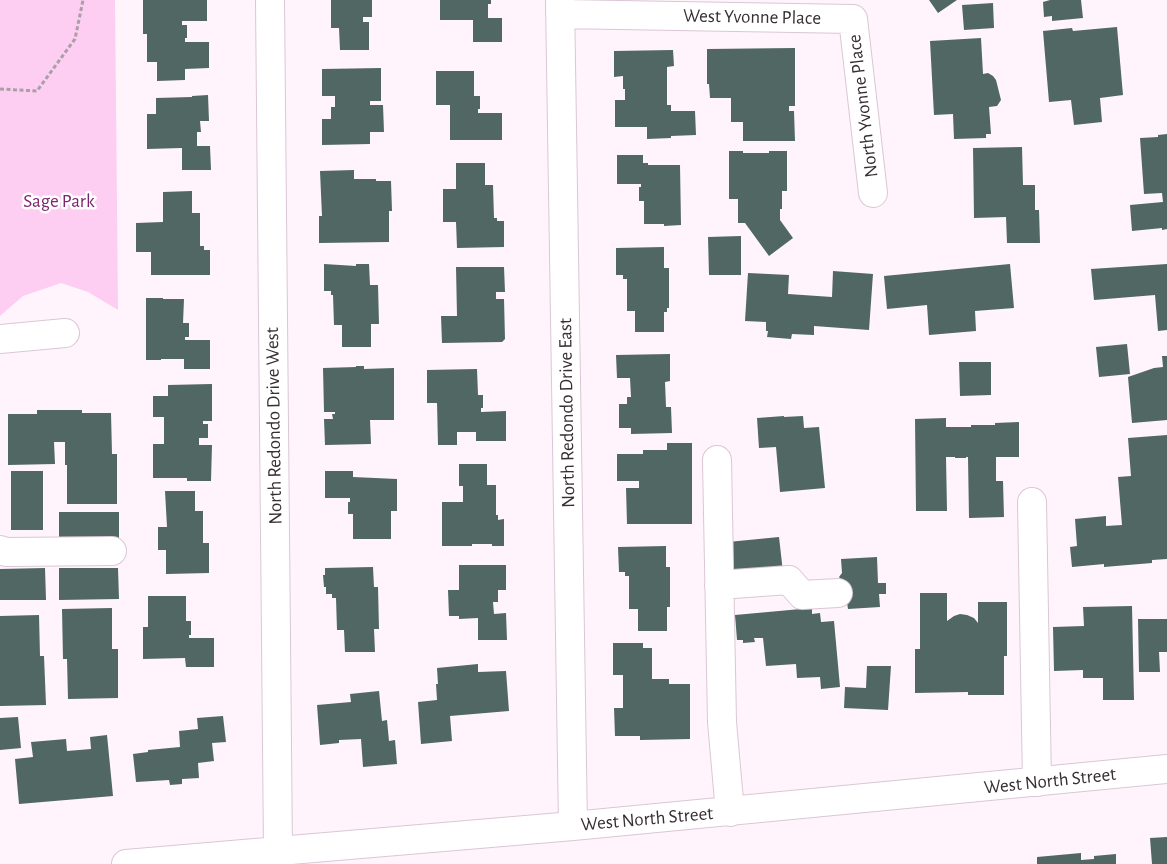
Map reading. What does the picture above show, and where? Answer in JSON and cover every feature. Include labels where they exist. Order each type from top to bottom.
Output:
[{"type":"street","name":"North Redondo Drive West","points":[[270,0],[278,851]]},
{"type":"street","name":"West Yvonne Place","points":[[560,7],[853,19]]},
{"type":"street","name":"North Redondo Drive East","points":[[560,7],[573,826]]},
{"type":"street","name":"North Yvonne Place","points":[[853,19],[873,193]]},
{"type":"street","points":[[0,339],[65,333]]},
{"type":"street","points":[[717,460],[722,722],[730,812]]},
{"type":"street","points":[[1032,502],[1037,782]]},
{"type":"street","points":[[0,550],[6,552],[112,551]]},
{"type":"street","points":[[719,585],[789,580],[802,595],[838,593]]},
{"type":"street","name":"West North Street","points":[[126,864],[730,812],[1167,769]]},
{"type":"path","points":[[0,89],[37,91],[75,39],[83,0]]},
{"type":"green space","name":"Sage Park","points":[[0,0],[115,0],[118,310],[88,292],[61,283],[23,296],[0,316]]},
{"type":"building","points":[[143,0],[207,0],[207,21],[182,21],[182,25],[187,25],[187,38],[185,38],[185,42],[209,42],[209,68],[185,69],[185,80],[157,81],[157,62],[147,62],[147,34],[143,34]]},
{"type":"building","points":[[331,0],[372,0],[372,17],[363,17],[363,22],[369,22],[369,50],[340,50],[339,28],[331,28]]},
{"type":"building","points":[[440,0],[491,0],[491,4],[488,4],[488,18],[502,18],[502,42],[473,42],[473,20],[440,20]]},
{"type":"building","points":[[929,0],[957,0],[938,13]]},
{"type":"building","points":[[1050,0],[1081,0],[1083,18],[1052,21],[1052,16],[1044,17],[1043,2]]},
{"type":"building","points":[[993,3],[994,28],[964,30],[962,5]]},
{"type":"building","points":[[1117,27],[1123,95],[1100,98],[1102,122],[1074,125],[1071,100],[1049,102],[1043,31],[1072,28],[1073,31]]},
{"type":"building","points":[[981,38],[983,74],[988,73],[996,80],[1001,100],[997,106],[989,107],[991,134],[986,134],[986,138],[954,139],[953,114],[934,115],[930,41]]},
{"type":"building","points":[[795,48],[795,106],[789,106],[789,111],[794,111],[795,141],[743,141],[743,122],[731,122],[731,98],[710,98],[709,84],[707,84],[707,49]]},
{"type":"building","points":[[673,50],[674,66],[667,67],[667,105],[671,105],[671,111],[695,111],[696,135],[647,139],[647,127],[615,127],[615,100],[625,100],[625,89],[623,89],[623,76],[614,77],[614,51]]},
{"type":"building","points":[[381,68],[381,101],[370,101],[370,105],[383,105],[384,132],[370,132],[370,144],[322,145],[322,119],[331,119],[331,107],[335,107],[335,96],[322,96],[322,69]]},
{"type":"building","points":[[436,71],[474,71],[474,96],[480,96],[480,109],[478,109],[478,113],[502,113],[502,140],[450,140],[450,105],[436,105]]},
{"type":"building","points":[[208,95],[209,121],[200,121],[201,132],[197,132],[197,146],[210,146],[211,170],[182,170],[182,148],[147,149],[147,114],[156,114],[156,98]]},
{"type":"building","points":[[1167,134],[1167,229],[1132,231],[1130,205],[1163,202],[1162,193],[1144,194],[1140,138],[1158,137],[1158,135]]},
{"type":"building","points":[[1022,147],[1023,185],[1035,185],[1035,210],[1039,210],[1040,243],[1007,243],[1006,217],[974,218],[973,148]]},
{"type":"building","points":[[729,151],[769,153],[769,151],[787,151],[787,191],[782,191],[780,220],[793,238],[769,256],[745,223],[738,223],[738,199],[729,199]]},
{"type":"building","points":[[617,155],[643,155],[643,163],[648,163],[648,165],[680,165],[681,225],[644,224],[644,201],[639,201],[639,187],[641,187],[641,184],[617,184]]},
{"type":"building","points":[[456,163],[485,163],[485,185],[493,185],[494,218],[497,218],[497,221],[504,221],[504,247],[457,248],[456,222],[443,222],[443,189],[456,189]]},
{"type":"building","points":[[354,170],[354,179],[391,181],[392,211],[389,211],[389,242],[319,243],[319,216],[322,216],[320,171]]},
{"type":"building","points":[[192,191],[192,213],[200,213],[200,246],[204,246],[204,250],[210,250],[210,275],[151,275],[151,252],[136,252],[136,223],[163,222],[163,192]]},
{"type":"building","points":[[741,236],[741,275],[709,275],[708,237]]},
{"type":"building","points":[[664,247],[664,268],[669,268],[669,308],[667,308],[667,312],[664,312],[664,332],[635,332],[635,311],[627,311],[627,279],[623,279],[623,275],[616,275],[616,248]]},
{"type":"building","points":[[324,264],[356,266],[356,264],[369,264],[370,285],[378,285],[379,324],[371,324],[371,347],[342,347],[342,325],[334,325],[333,295],[331,295],[331,291],[324,291]]},
{"type":"building","points":[[1010,264],[1014,308],[975,311],[976,331],[929,335],[927,305],[887,309],[884,276]]},
{"type":"building","points":[[1167,264],[1167,330],[1158,331],[1155,295],[1094,300],[1091,269]]},
{"type":"building","points":[[456,267],[504,267],[505,292],[496,292],[496,299],[504,299],[505,339],[502,342],[442,343],[441,316],[457,316]]},
{"type":"building","points":[[833,271],[873,274],[869,330],[814,326],[814,335],[792,334],[791,339],[767,337],[766,322],[745,321],[748,273],[789,275],[788,294],[832,297]]},
{"type":"building","points":[[146,298],[184,299],[183,323],[189,323],[189,337],[185,337],[185,340],[210,340],[210,369],[184,369],[184,359],[146,360]]},
{"type":"building","points":[[1127,344],[1130,374],[1099,377],[1096,347]]},
{"type":"building","points":[[670,354],[670,381],[665,382],[666,407],[671,407],[672,433],[631,434],[631,428],[619,428],[619,404],[627,404],[627,397],[631,397],[630,378],[617,378],[616,355]]},
{"type":"building","points":[[1162,356],[1167,356],[1167,420],[1132,423],[1128,377],[1154,368],[1163,367]]},
{"type":"building","points":[[959,362],[991,362],[991,395],[960,396]]},
{"type":"building","points":[[364,366],[364,369],[394,368],[394,420],[370,420],[371,444],[325,445],[324,419],[333,419],[332,414],[335,414],[335,412],[324,412],[323,368]]},
{"type":"building","points":[[477,369],[478,395],[483,395],[483,408],[481,408],[481,412],[506,411],[506,441],[476,441],[476,432],[457,432],[457,445],[438,445],[437,403],[427,403],[427,370]]},
{"type":"building","points":[[212,384],[212,421],[203,421],[203,424],[208,424],[208,438],[199,438],[199,445],[212,445],[211,481],[187,481],[187,478],[153,478],[153,444],[164,444],[164,417],[153,417],[153,396],[168,396],[168,385]]},
{"type":"building","points":[[37,410],[82,410],[82,413],[111,413],[112,454],[117,454],[117,504],[67,504],[65,442],[54,442],[55,464],[8,465],[8,414],[37,414]]},
{"type":"building","points":[[803,416],[804,428],[819,427],[825,488],[780,492],[776,447],[759,448],[757,418]]},
{"type":"building","points":[[946,418],[946,427],[971,427],[971,425],[1019,422],[1019,457],[996,457],[996,481],[1003,481],[1004,517],[969,518],[968,457],[946,457],[947,511],[916,511],[915,419]]},
{"type":"building","points":[[1167,435],[1167,559],[1152,560],[1152,563],[1104,567],[1104,564],[1072,567],[1070,547],[1077,546],[1075,519],[1106,516],[1106,526],[1122,525],[1118,477],[1131,476],[1128,438]]},
{"type":"building","points":[[667,443],[692,443],[692,524],[627,524],[626,488],[639,488],[639,481],[617,481],[617,454],[643,454],[643,450],[667,450]]},
{"type":"building","points":[[459,464],[487,464],[487,485],[496,485],[496,515],[498,515],[498,520],[504,519],[504,546],[472,544],[472,546],[442,546],[442,502],[463,502],[463,486],[459,486]]},
{"type":"building","points":[[11,471],[43,471],[43,530],[11,530]]},
{"type":"building","points":[[325,471],[353,471],[353,477],[397,479],[397,511],[391,511],[391,539],[353,539],[353,514],[348,514],[350,498],[325,498]]},
{"type":"building","points":[[165,491],[195,491],[195,511],[203,511],[203,543],[209,543],[209,573],[166,574],[166,550],[158,550],[158,527],[167,527]]},
{"type":"building","points":[[59,512],[119,512],[119,543],[59,544]]},
{"type":"building","points":[[779,537],[783,572],[732,577],[728,542]]},
{"type":"building","points":[[666,546],[666,567],[670,567],[670,607],[667,607],[667,631],[638,631],[638,609],[629,609],[629,576],[625,576],[625,572],[619,572],[618,547]]},
{"type":"building","points":[[877,557],[878,583],[886,583],[886,594],[879,594],[880,607],[848,609],[843,582],[839,577],[842,573],[841,559]]},
{"type":"building","points":[[459,565],[506,565],[506,590],[498,590],[498,602],[493,602],[494,614],[506,613],[507,640],[478,640],[478,618],[459,619],[459,616],[449,616],[448,590],[459,590]]},
{"type":"building","points":[[373,567],[374,587],[378,587],[379,629],[374,629],[375,652],[345,652],[344,630],[337,630],[336,598],[332,598],[332,594],[326,594],[326,587],[324,587],[323,575],[325,575],[325,568]]},
{"type":"building","points":[[45,568],[46,600],[0,600],[0,569]]},
{"type":"building","points":[[59,568],[118,568],[119,599],[59,600]]},
{"type":"building","points":[[920,593],[947,593],[947,621],[960,614],[974,618],[978,623],[978,602],[1007,602],[1007,656],[1004,656],[1004,695],[968,695],[968,692],[915,693],[915,649],[920,649]]},
{"type":"building","points":[[148,596],[186,596],[186,621],[191,621],[191,635],[189,635],[189,638],[214,638],[214,667],[186,667],[185,658],[143,659],[143,627],[148,627]]},
{"type":"building","points":[[1132,606],[1134,700],[1103,700],[1103,678],[1083,678],[1083,670],[1054,671],[1053,627],[1084,626],[1083,607]]},
{"type":"building","points":[[112,608],[112,649],[118,649],[118,698],[68,699],[67,659],[63,659],[62,609]]},
{"type":"building","points":[[812,608],[812,614],[820,613],[821,622],[834,621],[840,687],[821,689],[820,677],[797,678],[796,664],[766,666],[763,638],[754,638],[755,642],[743,643],[743,640],[737,640],[735,615]]},
{"type":"building","points":[[39,615],[40,656],[44,656],[46,705],[0,706],[0,616]]},
{"type":"building","points":[[1138,619],[1167,619],[1167,652],[1159,652],[1160,672],[1139,672]]},
{"type":"building","points":[[613,643],[643,643],[643,648],[652,648],[652,679],[669,679],[669,684],[690,684],[690,739],[640,740],[640,736],[615,736],[614,708],[623,708],[623,675],[613,675]]},
{"type":"building","points":[[478,664],[478,672],[506,671],[509,711],[450,716],[452,741],[421,744],[418,702],[437,700],[437,668]]},
{"type":"building","points":[[867,666],[891,666],[888,710],[844,708],[845,687],[866,688]]},
{"type":"building","points":[[379,691],[382,721],[387,720],[389,741],[395,740],[397,764],[363,767],[361,739],[339,740],[339,743],[320,745],[317,705],[351,702],[350,694]]},
{"type":"building","points":[[223,716],[226,742],[212,743],[214,761],[198,763],[199,778],[182,779],[182,784],[170,785],[169,780],[136,782],[133,754],[148,752],[148,750],[180,747],[179,731],[198,729],[197,718]]},
{"type":"building","points":[[18,717],[21,748],[0,750],[0,718]]},
{"type":"building","points":[[107,735],[113,796],[19,804],[15,759],[33,757],[31,742],[66,739],[67,751],[91,749],[90,737]]},
{"type":"building","points":[[1167,837],[1167,864],[1152,864],[1150,838]]},
{"type":"building","points":[[1081,853],[1081,860],[1094,859],[1094,856],[1116,854],[1116,864],[1037,864],[1037,857]]}]
